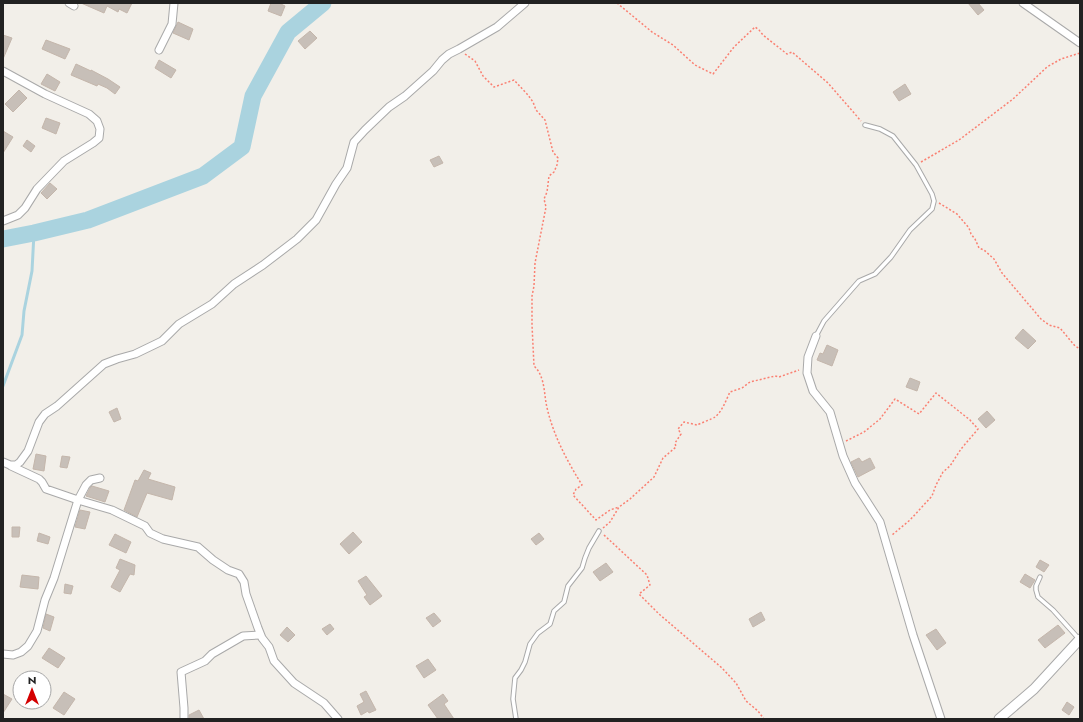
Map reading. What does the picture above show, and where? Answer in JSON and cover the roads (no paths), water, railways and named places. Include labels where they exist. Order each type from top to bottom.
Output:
[{"type":"street","points":[[159,50],[172,24],[174,3]]},
{"type":"street","points":[[10,466],[16,465],[20,462],[28,451],[39,422],[45,414],[57,406],[104,364],[135,354],[162,342],[179,324],[212,304],[234,284],[263,265],[297,239],[316,220],[336,184],[347,168],[354,142],[365,130],[389,107],[405,96],[433,71],[449,54],[497,27],[525,3]]},
{"type":"street","points":[[1023,3],[1080,43]]},
{"type":"street","points":[[3,71],[46,94],[89,114],[97,121],[100,129],[99,138],[64,161],[37,188],[25,208],[18,215],[3,221]]},
{"type":"street","points":[[816,336],[808,357],[806,367],[807,373],[813,391],[830,412],[843,456],[855,482],[880,522],[913,634],[941,719]]},
{"type":"street","points":[[3,462],[39,479],[46,490],[112,510],[145,526],[150,533],[163,539],[198,547],[228,570],[239,574],[244,582],[246,594],[260,635],[269,647],[274,661],[294,683],[324,703],[338,719]]},
{"type":"street","points":[[3,654],[13,655],[21,652],[28,646],[37,631],[45,600],[54,578],[78,500],[86,485],[91,480],[100,478]]},
{"type":"street","points":[[184,719],[181,672],[205,661],[212,654],[243,636],[260,635]]},
{"type":"street","points":[[999,719],[1034,689],[1080,639]]},
{"type":"lane","points":[[816,336],[824,321],[859,281],[874,274],[891,257],[910,230],[932,209],[934,201],[932,194],[916,165],[893,136],[880,129],[865,125]]},
{"type":"lane","points":[[516,719],[513,699],[515,678],[525,662],[530,644],[538,634],[550,624],[554,611],[564,602],[568,586],[582,568],[589,548],[599,531]]},
{"type":"lane","points":[[1040,577],[1036,586],[1038,597],[1053,610],[1080,639]]},
{"type":"waterway","points":[[3,239],[88,220],[203,176],[242,147],[253,96],[288,32],[323,3]]},
{"type":"waterway","points":[[3,386],[22,335],[24,311],[32,271],[34,233]]}]
